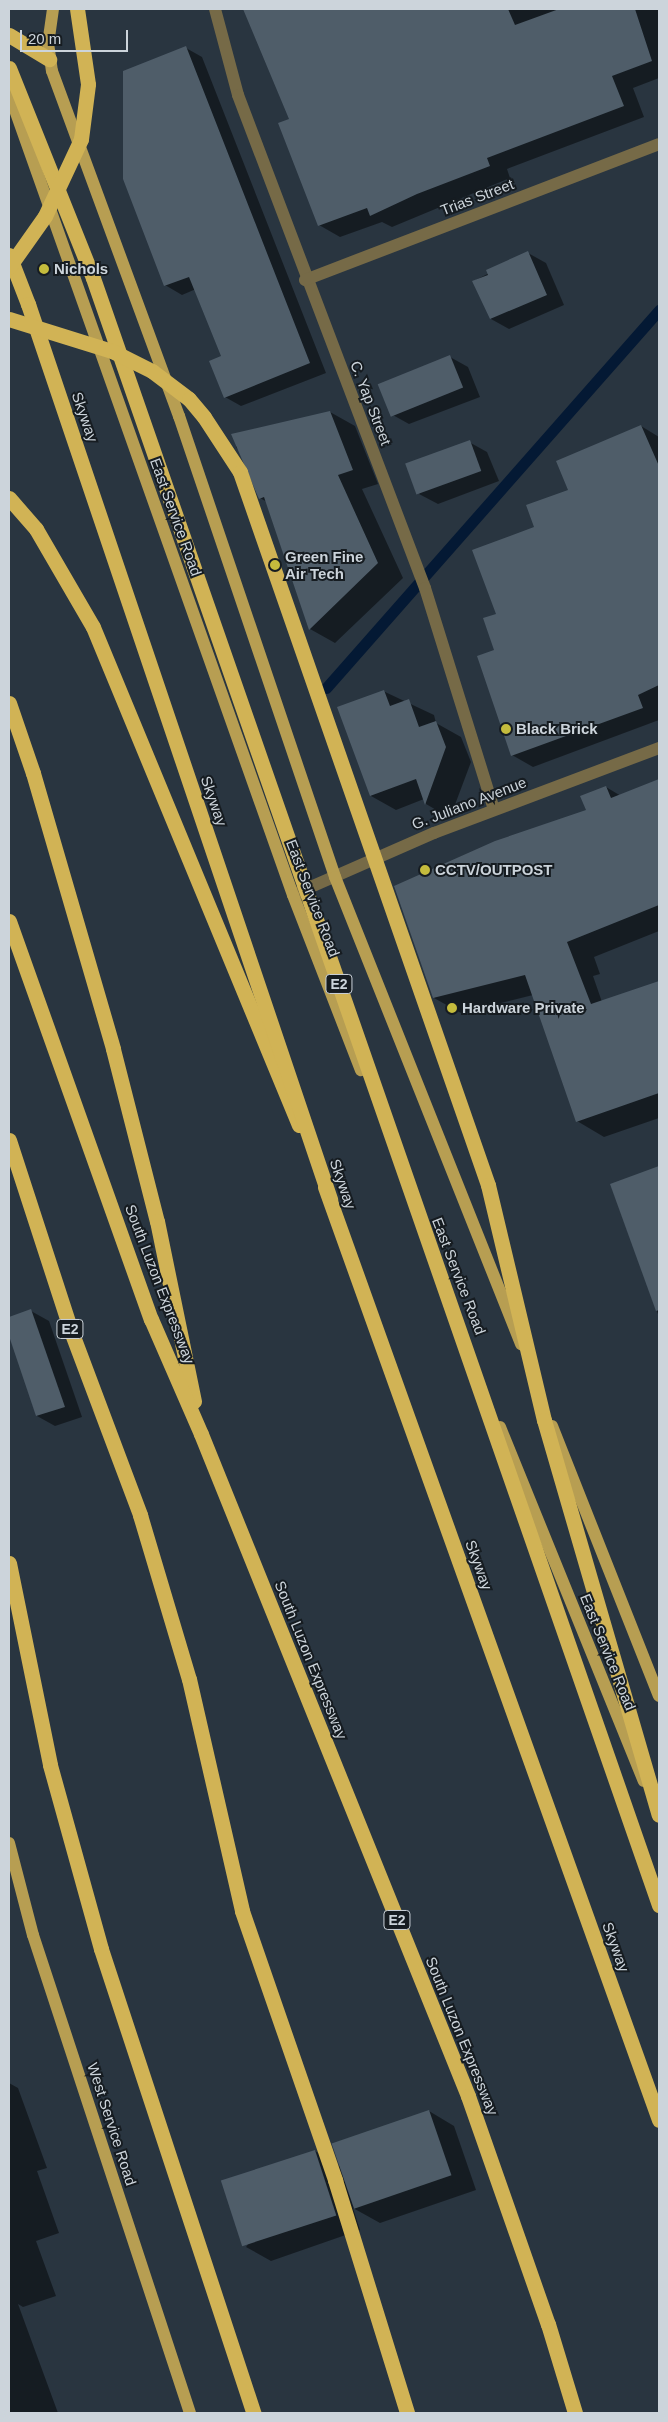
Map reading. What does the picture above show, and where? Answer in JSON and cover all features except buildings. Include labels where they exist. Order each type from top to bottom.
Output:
[{"type":"highway","points":[[9,267],[44,216],[81,138],[88,84],[77,9]]},
{"type":"highway","points":[[9,35],[49,59]]},
{"type":"highway","name":"E2","points":[[9,68],[94,278],[659,1905]]},
{"type":"highway","name":"Skyway","points":[[9,255],[34,322],[330,1199],[659,2120]]},
{"type":"highway","points":[[9,319],[112,351],[152,371],[189,399],[204,417],[240,472],[488,1185],[544,1420],[659,1815]]},
{"type":"highway","points":[[9,498],[36,529],[93,627],[330,1199]]},
{"type":"highway","points":[[9,703],[33,773],[113,1050],[157,1221],[201,1434]]},
{"type":"highway","name":"South Luzon Expressway","points":[[9,921],[151,1319],[201,1434],[468,2096],[548,2324],[575,2413]]},
{"type":"highway","name":"E2","points":[[9,1140],[71,1331],[140,1515],[189,1679],[242,1911],[335,2180],[407,2413]]},
{"type":"highway","points":[[9,1563],[50,1765],[102,1949],[254,2413]]},
{"type":"main road","name":"East Service Road","points":[[54,9],[49,33],[49,59],[179,416],[335,877],[659,1696]]},
{"type":"main road","name":"East Service Road","points":[[9,93],[293,895],[515,1464],[659,1815]]},
{"type":"main road","name":"West Service Road","points":[[9,1843],[33,1936],[190,2413]]},
{"type":"street","name":"C. Yap Street","points":[[215,9],[238,95],[305,280],[425,588],[494,810]]},
{"type":"street","name":"Trias Street","points":[[305,280],[659,144]]},
{"type":"street","name":"G. Juliano Avenue","points":[[293,895],[494,810],[659,748]]},
{"type":"waterway","points":[[326,688],[659,310]]},
{"type":"place","name":"Nichols","points":[[44,269]]},
{"type":"place","name":"Green Fine Air Tech","points":[[275,565]]},
{"type":"place","name":"Black Brick","points":[[506,729]]},
{"type":"place","name":"CCTV/OUTPOST","points":[[425,870]]},
{"type":"place","name":"Hardware Private","points":[[452,1008]]}]
